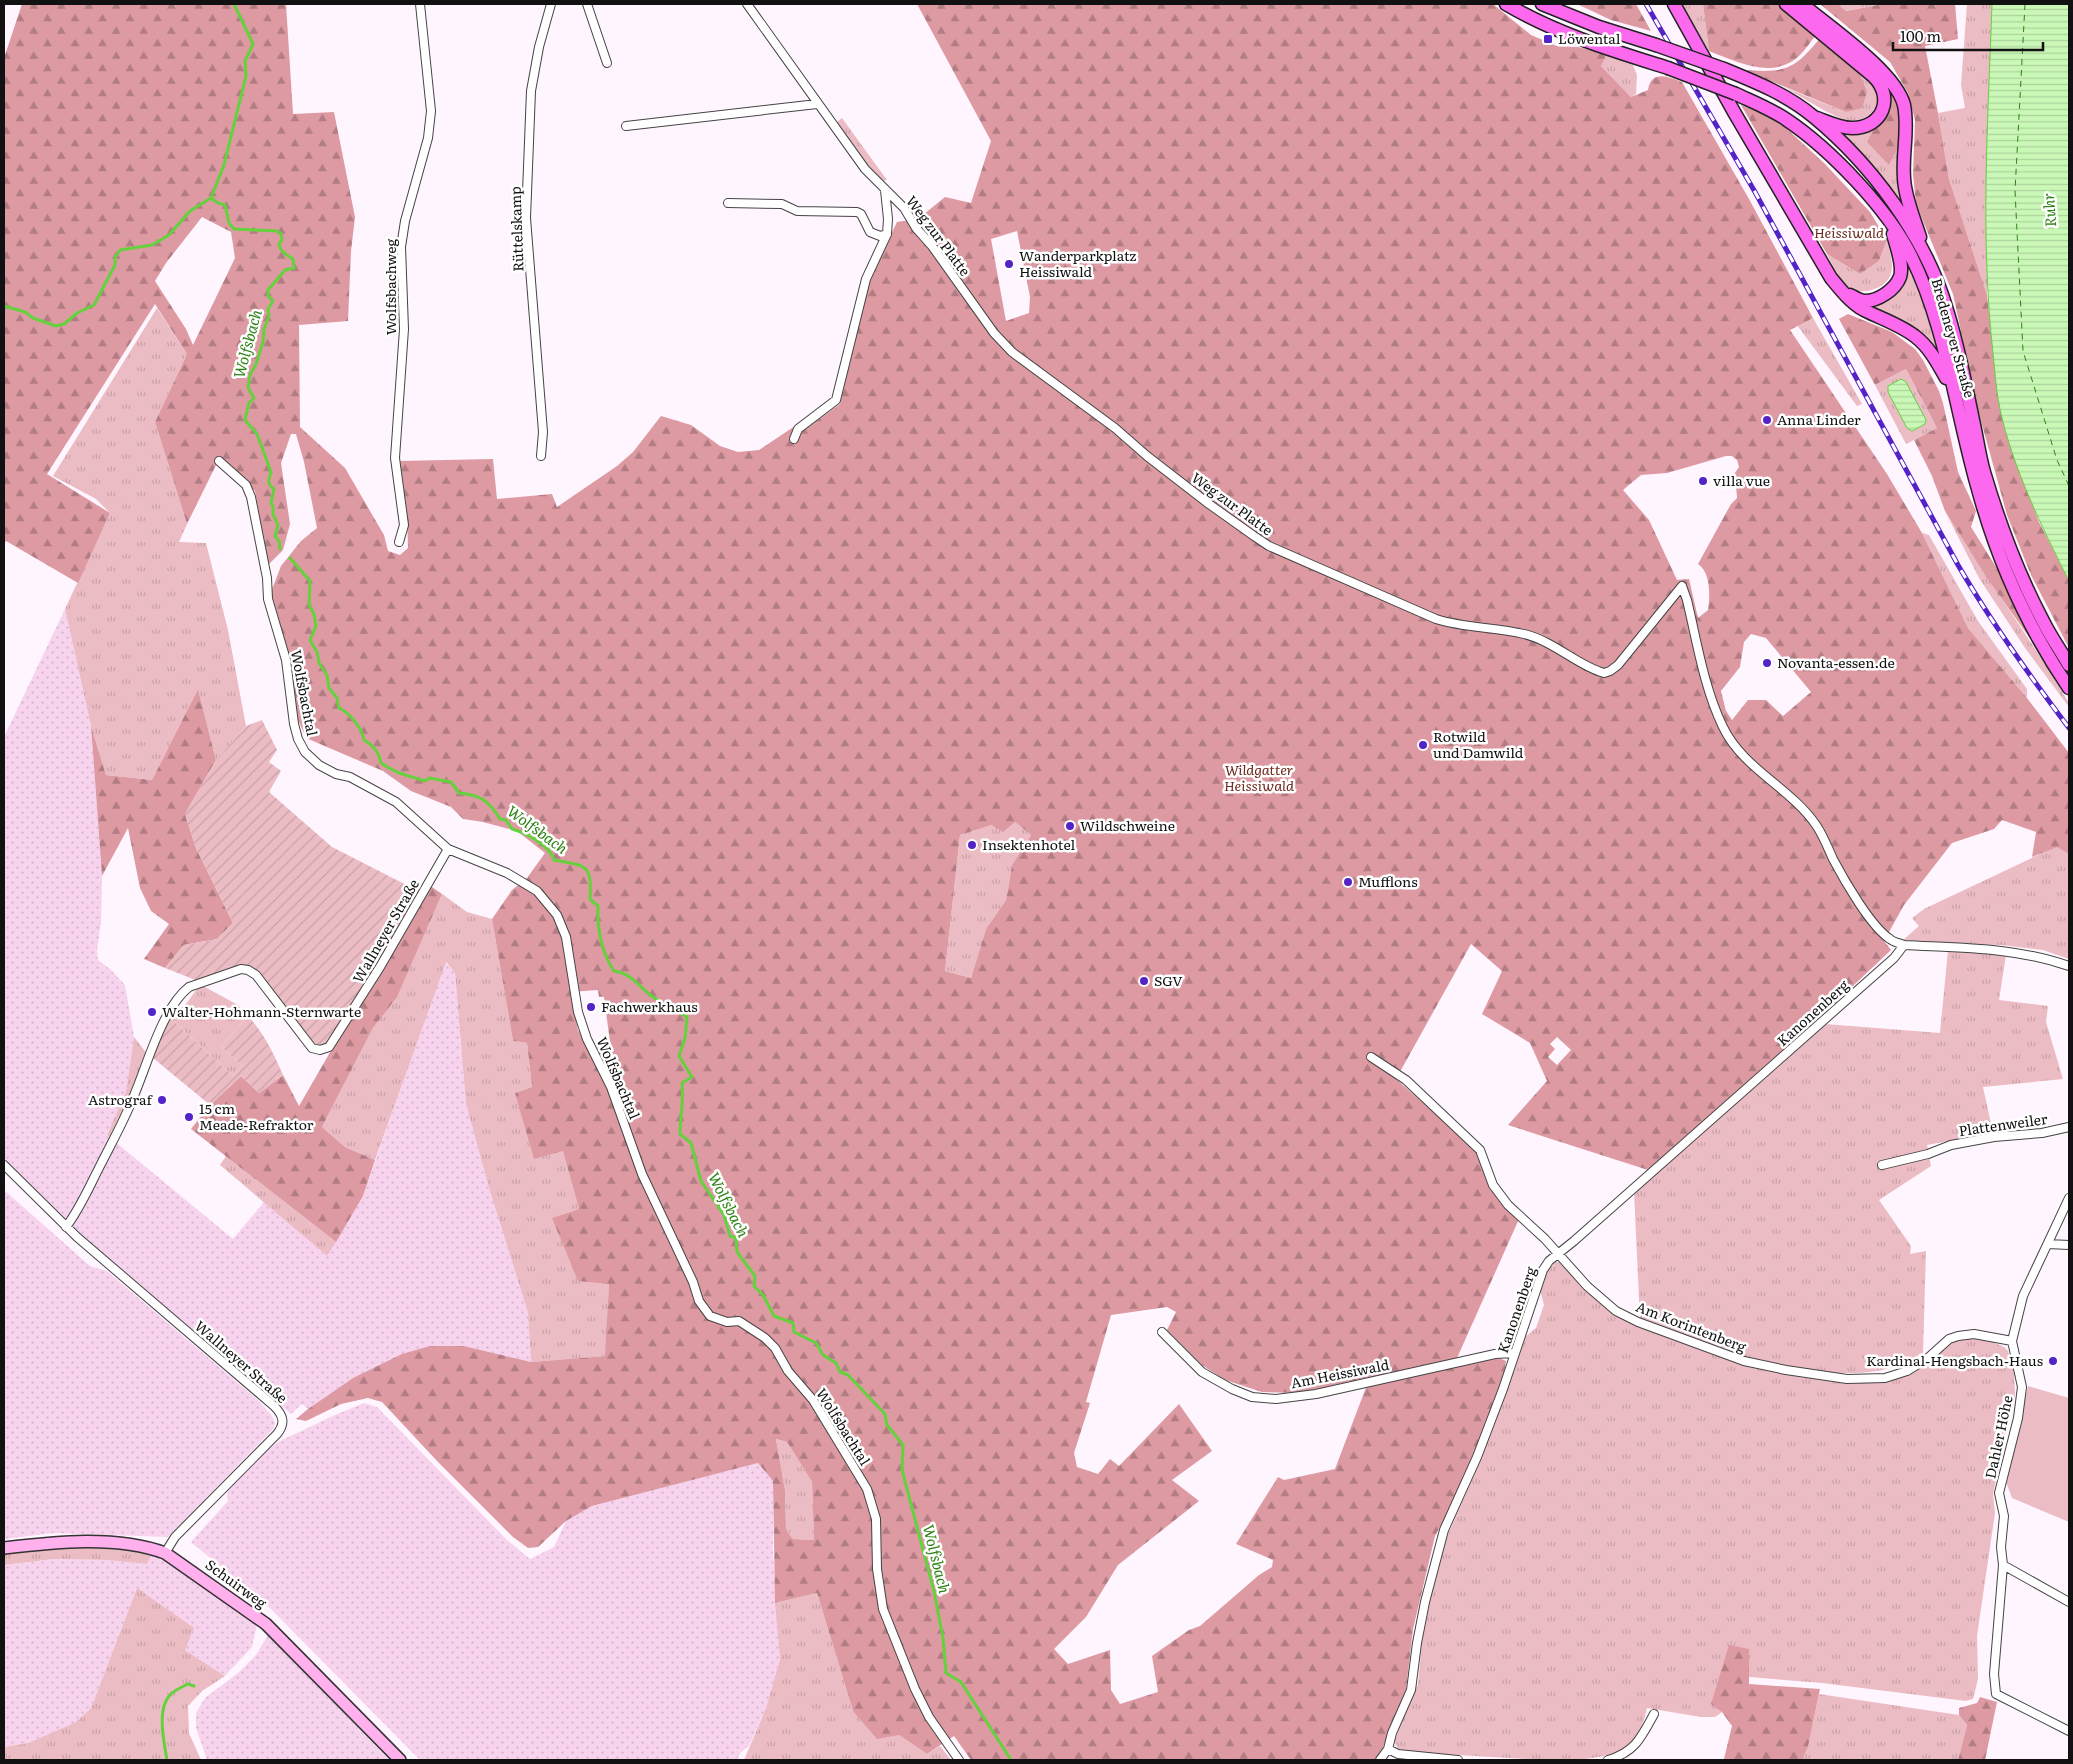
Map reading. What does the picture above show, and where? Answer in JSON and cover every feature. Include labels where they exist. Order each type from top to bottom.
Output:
[{"type":"main road","name":"Bredeneyer Straße","points":[[1506,4],[1531,19],[1574,38],[1668,68],[1736,94],[1786,120],[1811,139],[1861,187],[1911,255],[1928,296],[1990,529],[2032,628],[2069,688]]},
{"type":"main road","name":"Bredeneyer Straße","points":[[1542,4],[1600,27],[1724,69],[1772,89],[1814,117],[1854,156],[1880,186],[1926,253],[1936,276],[1961,362],[1984,470],[2002,524],[2021,575],[2044,624],[2069,665]]},
{"type":"main road","points":[[1674,4],[1734,112],[1831,278],[1843,293],[1862,309],[1898,325],[1917,338],[1934,356],[1954,395]]},
{"type":"main road","points":[[1786,4],[1873,76],[1883,90],[1884,101],[1882,111],[1874,121],[1864,126],[1844,127],[1814,117]]},
{"type":"main road","points":[[1802,4],[1882,71],[1895,87],[1903,103],[1906,122],[1904,178],[1908,198],[1926,253]]},
{"type":"main road","points":[[1843,293],[1864,301],[1879,298],[1892,289],[1900,277],[1900,261],[1890,224]]},
{"type":"main road","name":"Schuirweg","points":[[4,1548],[46,1543],[77,1542],[134,1545],[148,1547],[165,1553],[266,1624],[400,1760]]},
{"type":"street","name":"Wolfsbachweg","points":[[399,542],[404,526],[395,458],[404,329],[401,247],[405,222],[428,138],[431,111],[420,4]]},
{"type":"street","name":"Rüttelskamp","points":[[540,456],[543,432],[526,218],[531,91],[539,47],[551,4]]},
{"type":"street","points":[[587,4],[607,63]]},
{"type":"street","name":"Weg zur Platte","points":[[747,4],[865,169],[904,208],[916,228],[932,246],[994,333],[1012,352],[1115,428],[1147,456],[1222,514],[1269,546],[1436,619],[1453,624],[1524,634],[1550,644],[1604,673],[1618,665],[1682,586],[1703,670],[1723,728],[1744,756],[1809,815],[1818,827],[1834,861],[1869,916],[1890,940],[1904,945]]},
{"type":"street","points":[[626,126],[817,104]]},
{"type":"street","name":"Weg zur Platte","points":[[794,439],[798,429],[836,400],[866,279],[886,234],[888,219],[885,190]]},
{"type":"street","points":[[728,204],[782,204],[797,211],[857,212],[862,214],[870,232],[880,236],[886,234]]},
{"type":"street","name":"Wolfsbachtal","points":[[219,461],[246,485],[251,497],[267,578],[268,599],[286,660],[294,724],[298,739],[305,752],[319,765],[336,774],[350,777],[396,802],[448,849],[506,873],[537,891],[557,915],[566,937],[578,1012],[587,1039],[611,1087],[642,1174],[694,1282],[699,1301],[710,1316],[727,1322],[739,1321],[765,1338],[775,1348],[788,1371],[813,1400],[867,1488],[876,1519],[877,1569],[883,1609],[915,1689],[929,1717],[959,1760]]},
{"type":"street","name":"Wallneyer Straße","points":[[66,1227],[79,1208],[133,1100],[167,1014],[182,992],[189,987],[229,973],[241,969],[248,970],[256,975],[312,1048],[320,1050],[329,1047],[380,968],[448,849]]},
{"type":"street","points":[[1904,945],[2002,949],[2047,958],[2069,966]]},
{"type":"street","name":"Kanonenberg","points":[[1380,1760],[1388,1748],[1411,1690],[1418,1635],[1439,1542],[1477,1457],[1503,1389],[1542,1270],[1557,1253],[1574,1241],[1894,958],[1904,945]]},
{"type":"street","name":"Am Korintenberg","points":[[1371,1057],[1406,1080],[1480,1150],[1493,1185],[1500,1196],[1587,1286],[1616,1311],[1638,1322],[1744,1361],[1771,1368],[1847,1379],[1885,1378],[1907,1371],[1918,1366],[1949,1339],[1958,1336],[1974,1334],[2012,1341]]},
{"type":"street","name":"Plattenweiler","points":[[1882,1165],[1928,1154],[1951,1145],[1994,1137],[2042,1133],[2069,1127]]},
{"type":"street","name":"Wallneyer Straße","points":[[4,1165],[66,1227],[274,1406],[283,1418],[283,1425],[277,1434],[175,1537],[165,1553]]},
{"type":"street","name":"Dahler Höhe","points":[[2069,1198],[2023,1296],[2012,1341],[2022,1387],[2018,1418],[1999,1493],[2004,1516],[2003,1565],[1994,1674],[1996,1694],[2069,1732]]},
{"type":"street","points":[[2048,1244],[2069,1245]]},
{"type":"street","name":"Am Heissiwald","points":[[1162,1332],[1202,1372],[1232,1389],[1252,1397],[1276,1399],[1316,1394],[1495,1354],[1514,1353]]},
{"type":"street","points":[[2003,1565],[2069,1602]]},
{"type":"street","points":[[1608,1760],[1622,1756],[1639,1742],[1654,1714]]},
{"type":"street","points":[[1388,1748],[1405,1755],[1458,1760]]},
{"type":"shaded area","points":[[65,609],[91,726],[102,876],[98,960],[125,985],[134,1037],[126,1091],[107,1135],[233,1239],[264,1202],[327,1256],[363,1196],[445,962],[455,973],[466,1104],[489,1188],[528,1313],[531,1362],[464,1346],[353,1378],[308,1409],[302,1404],[291,1414],[80,1234],[4,1159],[4,737]]},
{"type":"shaded area","points":[[4,1190],[90,1266],[107,1271],[260,1402],[272,1416],[275,1423],[273,1429],[168,1537],[54,1533],[4,1539]]},
{"type":"shaded area","points":[[364,1403],[377,1407],[507,1540],[530,1559],[554,1547],[566,1521],[592,1506],[758,1463],[773,1481],[773,1553],[780,1659],[766,1708],[749,1746],[741,1752],[737,1760],[420,1760],[266,1604],[191,1542],[228,1501],[227,1491],[258,1458],[278,1442]]},
{"type":"shaded area","points":[[157,1555],[257,1624],[252,1647],[225,1676],[185,1650],[137,1588],[91,1708],[76,1722],[28,1743],[4,1747],[4,1565],[54,1559],[106,1560],[147,1564],[151,1556]]},
{"type":"shaded area","points":[[268,1635],[389,1760],[207,1760],[196,1728],[196,1713],[205,1698],[238,1673],[256,1655]]},
{"type":"green space","name":"Wildgatter Heissiwald","points":[[22,4],[286,4],[293,114],[334,112],[355,217],[351,251],[348,321],[299,325],[300,427],[345,468],[384,535],[388,551],[400,555],[408,548],[407,512],[400,461],[493,459],[497,499],[552,494],[557,507],[617,466],[633,452],[661,416],[691,425],[720,446],[738,452],[759,450],[795,426],[800,433],[840,404],[870,278],[897,222],[918,219],[945,197],[971,203],[991,141],[917,4],[1493,4],[1531,35],[1557,46],[1578,47],[1607,54],[1601,66],[1631,97],[1648,90],[1650,83],[1657,77],[1666,77],[1682,82],[1749,199],[1813,318],[1790,330],[1887,474],[1922,533],[1968,628],[2027,698],[2069,753],[2069,854],[2057,847],[2032,857],[2036,832],[2002,820],[1994,829],[1952,843],[1904,905],[1884,941],[1891,950],[1801,1035],[1648,1170],[1508,1125],[1547,1081],[1530,1043],[1482,1014],[1502,971],[1471,944],[1396,1079],[1480,1153],[1484,1169],[1519,1219],[1453,1367],[1499,1358],[1506,1361],[1503,1379],[1474,1455],[1451,1507],[1435,1536],[1413,1629],[1406,1689],[1379,1757],[1381,1760],[971,1760],[954,1736],[927,1754],[899,1735],[877,1739],[853,1711],[817,1593],[775,1603],[773,1481],[758,1463],[592,1506],[566,1521],[538,1547],[528,1548],[513,1537],[438,1462],[382,1402],[368,1398],[341,1404],[306,1421],[296,1419],[353,1378],[402,1354],[430,1346],[464,1346],[531,1362],[605,1356],[609,1284],[578,1281],[552,1218],[579,1209],[563,1151],[534,1159],[515,1093],[532,1087],[527,1043],[513,1041],[492,919],[512,890],[527,878],[545,853],[517,831],[463,819],[451,807],[411,791],[383,771],[306,738],[296,715],[291,662],[271,592],[281,566],[301,541],[317,528],[304,462],[296,434],[291,434],[281,463],[290,524],[283,550],[268,565],[255,491],[220,457],[187,524],[155,422],[187,354],[155,304],[47,474],[110,513],[78,583],[6,541],[4,544],[4,58]],"holes":[[[202,217],[231,232],[235,258],[193,345],[186,329],[155,281],[166,263]],[[1017,231],[1030,297],[1029,313],[1006,321],[991,239]],[[1726,456],[1732,456],[1737,460],[1739,467],[1735,473],[1737,498],[1731,504],[1698,564],[1705,573],[1709,592],[1708,610],[1698,618],[1689,579],[1677,580],[1649,520],[1623,490],[1641,475],[1667,473]],[[1751,634],[1766,638],[1811,692],[1783,716],[1766,700],[1748,700],[1732,720],[1726,711],[1721,691],[1740,667],[1744,642]],[[1015,822],[1031,835],[1012,865],[1006,900],[986,929],[971,978],[945,971],[960,835],[992,825],[1003,832]],[[598,990],[599,997],[604,997],[610,1042],[590,1051],[578,1030],[570,992]],[[1557,1037],[1571,1050],[1557,1065],[1548,1057],[1555,1049],[1550,1044]],[[1167,1307],[1176,1312],[1167,1330],[1202,1365],[1225,1380],[1262,1392],[1298,1393],[1370,1377],[1335,1469],[1284,1480],[1278,1477],[1236,1544],[1273,1560],[1272,1567],[1259,1575],[1200,1626],[1189,1630],[1152,1656],[1158,1692],[1120,1704],[1111,1690],[1110,1650],[1068,1664],[1054,1649],[1086,1617],[1118,1565],[1199,1501],[1172,1480],[1212,1451],[1179,1404],[1119,1466],[1110,1459],[1098,1474],[1077,1467],[1074,1453],[1090,1403],[1086,1402],[1111,1315]],[[776,1439],[787,1442],[812,1482],[814,1540],[793,1539],[786,1531],[785,1490]]]},
{"type":"green space","points":[[1577,4],[1636,4],[1651,31],[1611,20]]},
{"type":"green space","points":[[1682,4],[1703,4],[1709,51]]},
{"type":"green space","points":[[1703,4],[1779,4],[1817,34],[1794,60],[1784,65],[1763,68],[1740,63],[1709,51]]},
{"type":"green space","points":[[1820,4],[1837,4],[1846,11],[1883,4],[1955,4],[1958,39],[1925,46],[1949,179],[1987,295],[2000,409],[2015,458],[2039,522],[2069,581],[2069,648],[2031,575],[2007,515],[1978,410],[1953,294],[1916,204],[1913,174],[1915,120],[1908,93],[1890,62]]},
{"type":"green space","points":[[1837,4],[1883,4],[1845,11]]},
{"type":"green space","points":[[1967,4],[1992,4],[1987,204],[1987,295],[1949,179],[1938,113],[1965,108],[1961,85]]},
{"type":"green space","points":[[1821,37],[1857,67],[1867,92],[1862,108],[1846,112],[1744,70],[1770,71],[1788,67],[1796,63]]},
{"type":"green space","points":[[1607,54],[1633,65],[1637,75],[1636,94],[1631,97],[1601,66]]},
{"type":"green space","points":[[1857,67],[1869,79],[1877,93],[1874,109],[1869,115],[1861,119],[1842,119],[1783,87],[1846,112]]},
{"type":"green space","points":[[1881,76],[1899,104],[1902,141],[1889,165],[1867,142],[1876,124]]},
{"type":"green space","name":"Heissiwald","points":[[1741,105],[1776,119],[1824,163],[1870,212],[1887,240],[1879,261],[1860,274],[1827,254]]},
{"type":"green space","points":[[842,118],[887,180],[882,181],[868,166],[837,122]]},
{"type":"green space","points":[[1876,124],[1889,165],[1902,141],[1907,214],[1831,125]]},
{"type":"green space","points":[[1887,240],[1892,262],[1890,275],[1882,285],[1869,291],[1857,291],[1843,283],[1827,254],[1860,274],[1879,261]]},
{"type":"green space","points":[[1906,261],[1926,307],[1938,352],[1936,355],[1911,326],[1868,305],[1883,300]]},
{"type":"green space","points":[[157,308],[187,354],[155,422],[187,524],[179,542],[206,543],[228,630],[246,726],[216,760],[198,689],[152,780],[106,775],[91,726],[65,609],[110,513],[96,499],[53,476]]},
{"type":"green space","points":[[1848,314],[1892,332],[1915,349],[1923,360],[1939,391],[1958,472],[1976,511],[1971,527],[1998,570],[2034,644],[1987,578],[1945,511],[1932,476],[1914,440],[1937,428],[1906,369],[1875,385],[1839,319]]},
{"type":"green space","points":[[1813,318],[1862,404],[1857,406],[1797,325]]},
{"type":"green space","points":[[1906,369],[1937,428],[1906,444],[1875,385]]},
{"type":"green space","points":[[1945,511],[2054,679],[2069,703],[2069,707],[2025,648],[1979,578]]},
{"type":"green space","points":[[1922,533],[1929,535],[1978,621],[2027,689],[2027,698],[1968,628]]},
{"type":"green space","points":[[198,689],[216,760],[185,814],[196,848],[233,923],[217,939],[184,945],[165,968],[144,959],[169,924],[151,911],[140,888],[128,828],[102,876],[91,726],[106,775],[152,780]]},
{"type":"green space","points":[[262,720],[277,750],[269,762],[281,771],[269,792],[332,847],[420,892],[330,1043],[322,1046],[312,1045],[257,972],[250,966],[198,981],[165,968],[184,945],[217,939],[233,923],[196,848],[185,814],[216,760],[246,726]]},
{"type":"green space","points":[[1015,822],[1031,835],[1012,865],[1006,900],[986,929],[971,978],[945,971],[960,835],[992,825]]},
{"type":"green space","points":[[2057,846],[2069,854],[2069,959],[2043,950],[2002,945],[1903,940],[1919,926],[1912,918],[1924,909]]},
{"type":"green space","points":[[429,885],[442,894],[397,997],[373,1028],[322,1127],[345,1147],[375,1160],[363,1196],[336,1242],[191,1129],[210,1105],[241,1076],[259,1093],[283,1075],[299,1106],[332,1049],[383,971]]},
{"type":"green space","points":[[442,894],[467,912],[492,919],[513,1041],[527,1043],[532,1087],[515,1093],[563,1150],[579,1209],[553,1218],[609,1284],[606,1356],[531,1362],[528,1313],[489,1188],[466,1104],[455,973],[446,962],[375,1160],[345,1147],[322,1127],[373,1028],[397,996]]},
{"type":"green space","points":[[1948,950],[2006,955],[1999,1000],[2048,1006],[2046,1022],[2063,1079],[1983,1087],[1993,1133],[1927,1145],[1931,1166],[1879,1200],[1911,1246],[1910,1254],[1926,1251],[1923,1353],[1899,1365],[1860,1373],[1787,1368],[1737,1355],[1640,1320],[1634,1192],[1825,1024],[1940,1033]]},
{"type":"green space","points":[[203,986],[238,1005],[248,1016],[221,1047],[242,1065],[233,1076],[169,1017],[186,1004],[197,989]]},
{"type":"green space","points":[[248,1016],[268,1044],[283,1075],[259,1093],[241,1076],[210,1105],[153,1058],[169,1017],[233,1076],[242,1065],[221,1047]]},
{"type":"green space","points":[[134,1037],[148,1055],[110,1137],[107,1135],[126,1091]]},
{"type":"green space","points":[[226,1156],[336,1242],[327,1256],[220,1165]]},
{"type":"green space","points":[[1556,1262],[1559,1262],[1600,1302],[1625,1320],[1708,1352],[1757,1367],[1872,1382],[1910,1373],[1951,1342],[1970,1338],[1986,1339],[2004,1347],[2008,1351],[2014,1373],[2015,1394],[1993,1494],[1995,1513],[1977,1636],[1978,1679],[1973,1699],[1966,1701],[1822,1683],[1749,1677],[1749,1649],[1722,1712],[1715,1717],[1701,1717],[1647,1708],[1642,1726],[1633,1742],[1623,1750],[1610,1754],[1582,1759],[1552,1760],[1399,1750],[1394,1742],[1418,1684],[1422,1642],[1443,1546],[1482,1457],[1525,1337],[1536,1328],[1544,1305],[1540,1290],[1546,1272]]},
{"type":"green space","points":[[2028,1386],[2069,1398],[2069,1522],[2012,1498],[2006,1482]]},
{"type":"green space","points":[[776,1439],[787,1442],[812,1482],[814,1540],[793,1539],[786,1532],[785,1490]]},
{"type":"green space","points":[[78,1546],[132,1551],[151,1556],[147,1564],[106,1560],[54,1559],[4,1565],[4,1554]]},
{"type":"green space","points":[[137,1588],[194,1628],[185,1650],[225,1676],[202,1691],[188,1706],[189,1733],[201,1760],[4,1760],[4,1747],[28,1743],[76,1722],[91,1708]]},
{"type":"green space","points":[[817,1593],[853,1711],[899,1735],[927,1754],[940,1746],[951,1760],[744,1760],[766,1708],[780,1659],[775,1603]]},
{"type":"green space","points":[[1729,1645],[1749,1649],[1749,1684],[1820,1689],[1808,1747],[1802,1760],[1724,1759],[1732,1726],[1722,1712],[1711,1704]]},
{"type":"green space","points":[[1819,1694],[1959,1715],[1967,1725],[1958,1760],[1802,1760],[1808,1747]]},
{"type":"green space","points":[[1980,1697],[1997,1702],[1985,1760],[1958,1760],[1967,1725],[1959,1715],[1959,1708],[1977,1703]]},
{"type":"water","name":"Ruhr","points":[[1992,4],[2069,4],[2069,581],[2020,476],[2000,409],[1997,388],[1989,309],[1986,222]]},
{"type":"water","points":[[1901,379],[1906,382],[1926,420],[1925,424],[1912,431],[1907,428],[1888,392],[1888,386]]},
{"type":"waterway","name":"Wolfsbach","points":[[211,198],[224,165],[246,76],[245,61],[253,44],[234,4]]},
{"type":"waterway","name":"Wolfsbach","points":[[211,198],[225,205],[229,223],[234,229],[277,231],[281,234],[282,240],[279,244],[281,249],[293,259],[294,268],[285,270],[268,290],[268,296],[273,301],[268,309],[269,316],[264,329],[263,342],[256,364],[250,375],[248,388],[254,398],[249,403],[245,420],[257,434],[271,472],[269,482],[274,489],[271,503],[278,525],[275,536],[279,541],[280,549]]},
{"type":"waterway","points":[[4,306],[25,312],[33,318],[56,326],[64,324],[77,313],[94,305],[115,265],[115,257],[120,250],[152,245],[169,235],[190,211],[211,198]]},
{"type":"waterway","name":"Wolfsbach","points":[[290,558],[310,581],[309,605],[314,614],[316,626],[310,640],[317,652],[319,663],[327,675],[329,688],[337,698],[339,708],[355,721],[364,740],[377,752],[381,763],[397,772],[425,781],[429,778],[451,782],[459,793],[479,797],[488,803],[500,819],[506,820],[512,829],[524,833],[548,849],[554,860],[574,864],[585,869],[590,879],[590,899],[598,906],[598,923],[603,948],[614,971],[625,974],[653,997],[687,1017],[685,1038],[679,1056],[692,1077],[682,1083],[683,1096],[680,1134],[691,1143],[701,1181],[724,1215],[730,1236],[736,1238],[737,1252],[755,1276],[754,1286],[763,1295],[774,1316],[793,1323],[794,1332],[816,1343],[823,1355],[836,1363],[840,1372],[848,1375],[885,1414],[887,1425],[903,1445],[902,1470],[934,1591],[943,1638],[946,1673],[961,1682],[1011,1760]]},
{"type":"waterway","points":[[167,1760],[162,1726],[162,1716],[166,1700],[174,1691],[188,1684],[194,1686]]},
{"type":"ferry route","points":[[2025,4],[2015,191],[2023,351],[2057,460],[2069,486]]},
{"type":"railway","points":[[1646,4],[1755,192],[1958,565],[2011,648],[2069,728]]},
{"type":"place","name":"Löwental","points":[[1548,39]]},
{"type":"place","name":"Wanderparkplatz Heissiwald","points":[[1009,264]]},
{"type":"place","name":"Anna Linder","points":[[1767,420]]},
{"type":"place","name":"villa vue","points":[[1703,481]]},
{"type":"place","name":"Novanta-essen.de","points":[[1767,663]]},
{"type":"place","name":"Rotwild und Damwild","points":[[1423,745]]},
{"type":"place","name":"Wildschweine","points":[[1070,826]]},
{"type":"place","name":"Insektenhotel","points":[[972,845]]},
{"type":"place","name":"Mufflons","points":[[1348,882]]},
{"type":"place","name":"SGV","points":[[1144,981]]},
{"type":"place","name":"Fachwerkhaus","points":[[591,1007]]},
{"type":"place","name":"Walter-Hohmann-Sternwarte","points":[[152,1012]]},
{"type":"place","name":"Astrograf","points":[[162,1100]]},
{"type":"place","name":"15 cm Meade-Refraktor","points":[[189,1117]]},
{"type":"place","name":"Kardinal-Hengsbach-Haus","points":[[2053,1361]]}]
